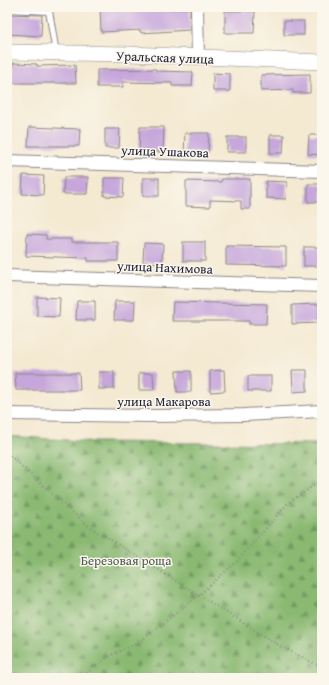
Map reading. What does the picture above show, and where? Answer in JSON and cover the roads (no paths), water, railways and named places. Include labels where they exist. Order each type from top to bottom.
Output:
[{"type":"street","points":[[197,7],[198,58]]},
{"type":"street","name":"Уральская улица","points":[[7,52],[56,54],[130,54],[322,62]]},
{"type":"street","name":"улица Ушакова","points":[[7,161],[322,171]]},
{"type":"street","name":"улица Нахимова","points":[[7,276],[322,286]]},
{"type":"street","name":"улица Макарова","points":[[7,414],[151,416],[244,415],[322,411]]},
{"type":"lane","points":[[7,9],[49,11],[56,54]]},
{"type":"park label","name":"Березовая роща","points":[[126,560]]}]
